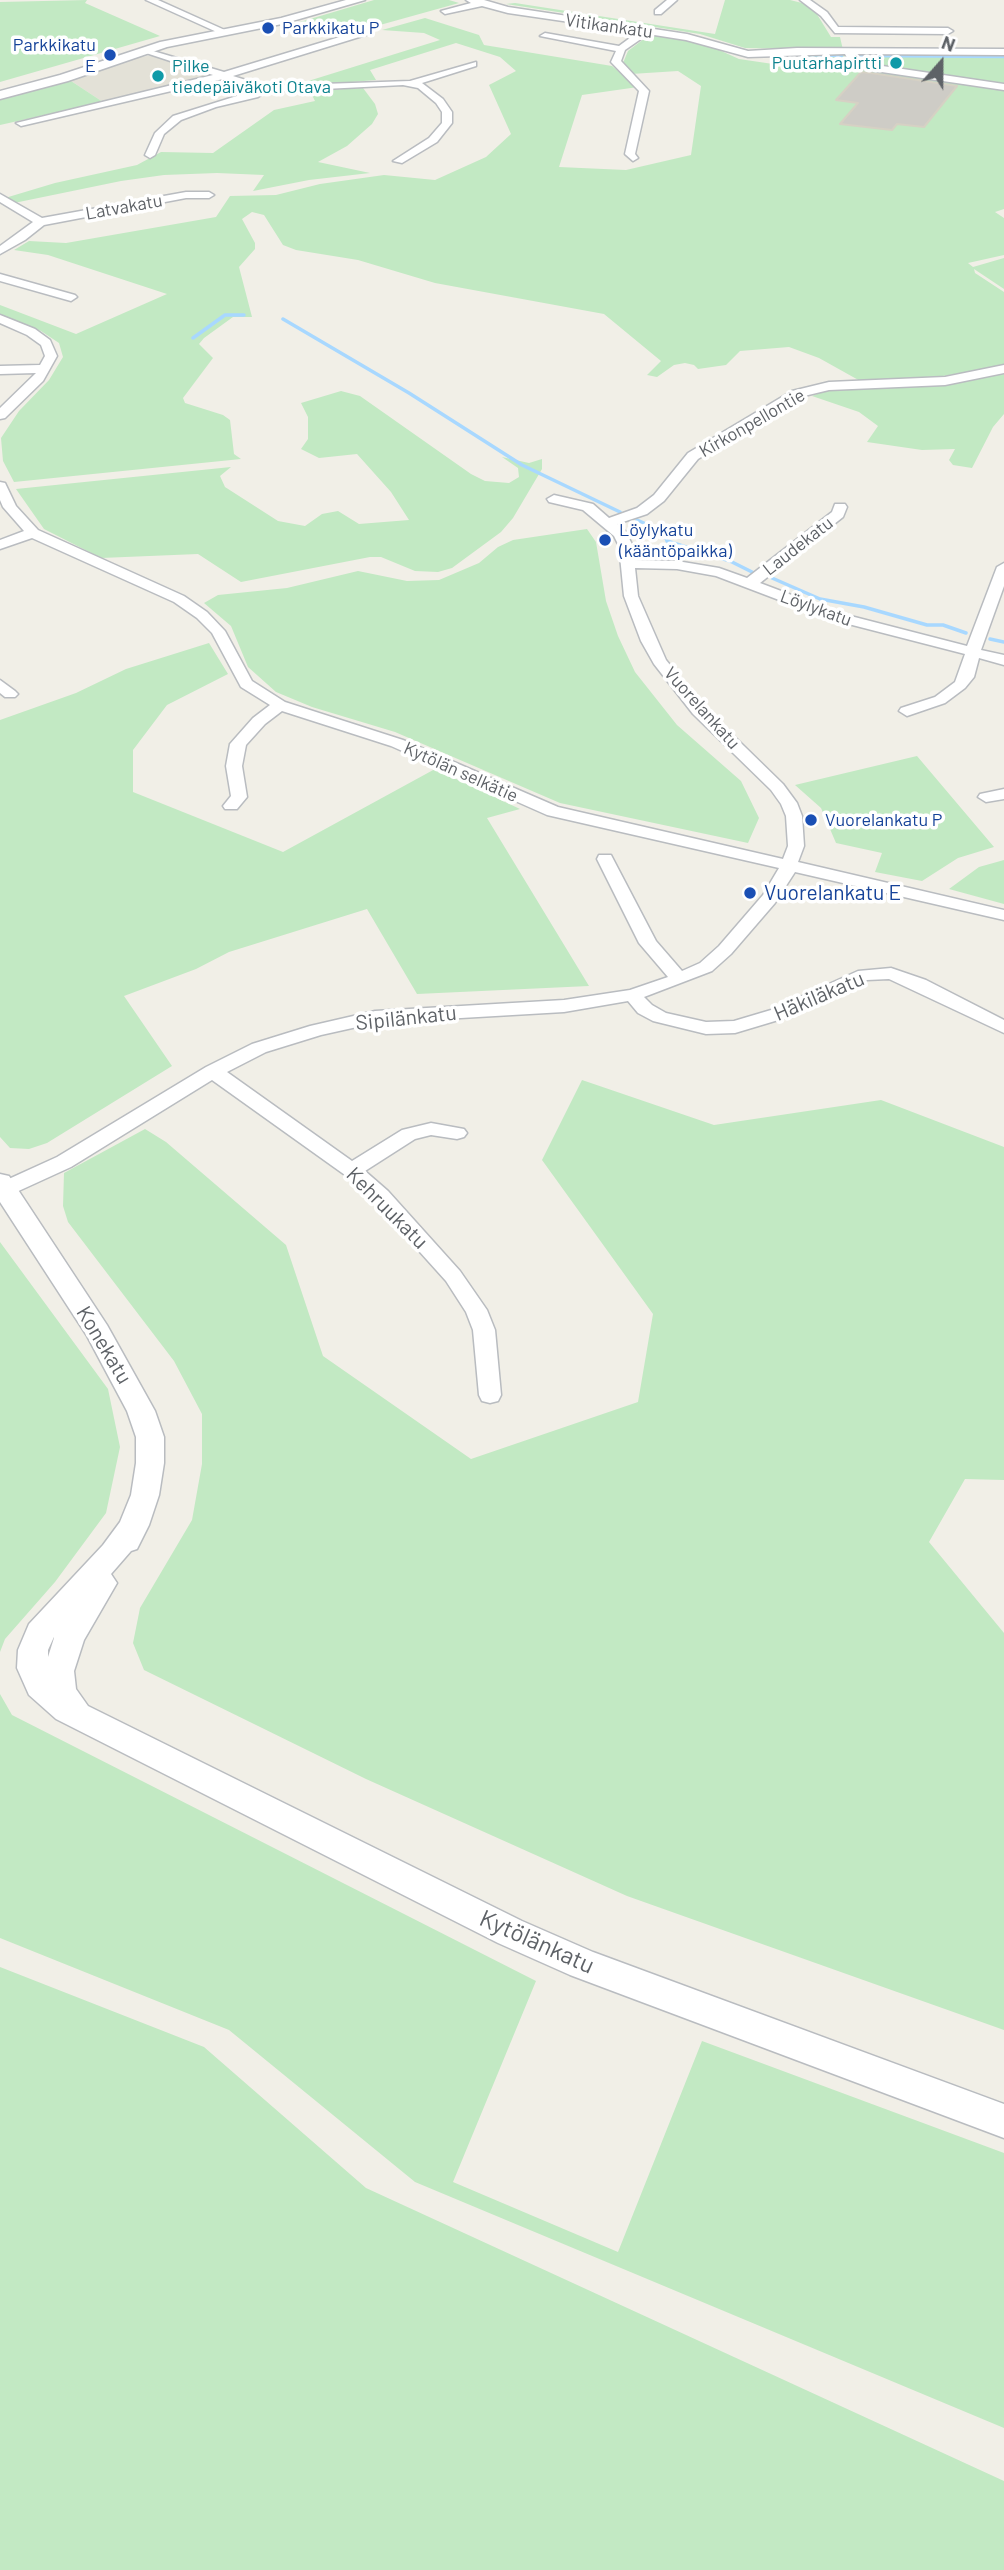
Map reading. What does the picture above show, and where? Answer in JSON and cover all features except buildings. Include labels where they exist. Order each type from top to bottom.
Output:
[{"type":"street","points":[[150,0],[222,32]]},
{"type":"street","points":[[0,95],[64,78],[146,50],[282,21],[359,0]]},
{"type":"street","name":"Vitikankatu","points":[[470,0],[687,37],[748,54],[1004,52]]},
{"type":"street","points":[[445,11],[500,0]]},
{"type":"street","points":[[658,12],[673,0]]},
{"type":"street","points":[[804,0],[824,15],[835,30],[948,31]]},
{"type":"street","points":[[633,158],[630,154],[644,91],[616,62],[621,49],[646,31]]},
{"type":"street","points":[[21,123],[222,76],[366,32]]},
{"type":"street","points":[[545,36],[621,49]]},
{"type":"street","points":[[146,50],[264,89],[413,83],[473,64]]},
{"type":"street","points":[[849,52],[854,63],[868,68],[1004,87]]},
{"type":"street","points":[[398,161],[440,133],[449,117],[440,101],[413,83]]},
{"type":"street","points":[[150,155],[160,133],[177,118],[213,105],[255,95],[264,89]]},
{"type":"street","name":"Latvakatu","points":[[40,222],[186,195],[209,195]]},
{"type":"street","points":[[0,197],[40,222],[0,251]]},
{"type":"street","points":[[0,277],[71,297]]},
{"type":"street","points":[[0,319],[31,332],[47,343],[51,356],[45,369],[0,415]]},
{"type":"street","points":[[0,370],[45,369]]},
{"type":"street","name":"Kirkonpellontie","points":[[608,522],[642,511],[659,498],[693,456],[796,394],[829,386],[945,382],[1004,369]]},
{"type":"street","name":"Kytölän selkätie","points":[[0,486],[10,506],[33,533],[179,599],[218,631],[246,684],[280,705],[397,743],[553,811],[1004,915]]},
{"type":"street","name":"Vuorelankatu","points":[[554,499],[587,507],[620,534],[626,546],[631,596],[648,642],[659,660],[699,711],[777,787],[789,803],[796,830],[791,864]]},
{"type":"street","name":"Laudekatu","points":[[751,582],[779,563],[838,514],[839,507]]},
{"type":"street","points":[[0,545],[33,533]]},
{"type":"street","name":"Löylykatu","points":[[629,564],[698,567],[751,582],[834,616],[1004,660]]},
{"type":"street","points":[[907,711],[940,700],[966,677],[1004,567]]},
{"type":"street","points":[[231,806],[239,797],[234,766],[238,744],[260,720],[280,705]]},
{"type":"street","points":[[986,797],[1004,794]]},
{"type":"street","points":[[605,859],[648,943],[679,979]]},
{"type":"street","name":"Sipilänkatu","points":[[3,1186],[64,1162],[213,1070],[259,1048],[317,1030],[375,1017],[564,1006],[632,995],[679,979],[706,967],[725,950],[769,899],[791,864]]},
{"type":"street","name":"Häkiläkatu","points":[[632,995],[645,1009],[660,1017],[706,1027],[735,1027],[778,1014],[864,975],[891,974],[920,984],[1004,1027]]},
{"type":"street","name":"Kehruukatu","points":[[213,1070],[352,1170],[397,1213],[453,1276],[476,1310],[484,1330],[490,1395]]},
{"type":"street","points":[[352,1170],[409,1134],[431,1129],[457,1133]]},
{"type":"street","name":"Konekatu","points":[[3,1186],[98,1332],[141,1411],[150,1437],[150,1463],[145,1495],[134,1525],[120,1555],[67,1618]]},
{"type":"street","name":"Kytölänkatu","points":[[67,1618],[59,1671],[61,1692],[72,1708],[89,1721],[510,1932],[582,1964],[1004,2121]]},
{"type":"shaded area","points":[[154,55],[213,75],[103,102],[71,81],[133,58]]},
{"type":"green space","points":[[87,0],[85,3],[160,36],[0,82],[0,2]]},
{"type":"green space","points":[[374,0],[449,0],[459,3],[344,35],[300,22]]},
{"type":"green space","points":[[725,0],[790,0],[802,3],[815,11],[831,37],[840,37],[843,50],[745,48],[700,34],[506,4],[515,3],[715,34]]},
{"type":"green space","points":[[425,18],[479,35],[484,45],[612,66],[638,87],[582,95],[559,167],[626,170],[691,155],[701,86],[678,71],[631,74],[623,63],[628,51],[649,35],[708,45],[739,59],[773,64],[796,55],[1004,56],[1004,209],[995,212],[1004,218],[1004,255],[968,263],[973,267],[1004,258],[1004,289],[974,269],[975,273],[1004,292],[1004,366],[931,378],[862,382],[819,358],[789,347],[740,351],[726,365],[698,369],[685,363],[674,365],[657,377],[647,375],[661,361],[604,314],[435,283],[358,260],[296,250],[283,245],[264,215],[252,212],[242,219],[255,243],[255,249],[239,267],[252,317],[233,317],[204,338],[199,344],[213,358],[183,398],[185,403],[223,415],[230,420],[234,454],[241,459],[14,482],[3,461],[1,438],[19,411],[49,380],[63,357],[59,343],[41,331],[0,315],[0,305],[76,334],[167,294],[48,255],[14,250],[29,241],[66,243],[216,217],[230,196],[276,195],[320,184],[384,175],[435,180],[486,157],[511,134],[489,85],[516,71],[500,57],[456,43],[370,70],[376,80],[289,87],[440,40],[424,33],[382,30]]},
{"type":"green space","points":[[71,81],[103,102],[0,125],[0,99]]},
{"type":"green space","points":[[363,88],[375,104],[378,114],[372,124],[347,146],[318,162],[370,173],[309,180],[253,191],[264,175],[164,175],[14,203],[5,198],[55,183],[137,165],[161,152],[213,153],[274,110],[315,101],[310,91]]},
{"type":"green space","points":[[1004,374],[1004,414],[993,427],[972,468],[953,465],[949,460],[955,449],[922,450],[867,442],[878,426],[859,412],[812,396],[830,389],[937,384]]},
{"type":"green space","points":[[341,391],[360,396],[485,481],[509,483],[519,477],[518,468],[502,457],[529,463],[542,459],[542,469],[513,518],[501,532],[452,568],[438,572],[415,571],[381,557],[370,557],[241,582],[198,554],[101,558],[44,529],[16,489],[231,467],[220,476],[225,487],[278,521],[305,526],[322,514],[338,511],[359,524],[409,520],[391,492],[357,454],[319,458],[301,449],[308,439],[308,417],[301,403]]},
{"type":"green space","points":[[587,529],[596,542],[606,601],[618,636],[635,672],[677,725],[741,781],[759,818],[748,843],[560,803],[395,732],[312,707],[276,692],[248,667],[231,626],[204,603],[218,595],[287,588],[358,571],[407,581],[439,580],[479,563],[498,547],[513,540]]},
{"type":"green space","points":[[209,643],[228,674],[167,705],[133,750],[133,792],[283,852],[435,769],[520,809],[487,818],[589,986],[417,994],[367,909],[229,952],[196,969],[124,996],[172,1066],[47,1143],[29,1149],[10,1148],[0,1137],[0,720],[76,693],[126,669]]},
{"type":"green space","points":[[917,756],[994,847],[958,858],[922,881],[875,872],[882,853],[836,843],[821,808],[795,785]]},
{"type":"green space","points":[[1004,860],[1004,904],[949,889],[979,867]]},
{"type":"green space","points":[[582,1080],[714,1125],[881,1100],[1004,1147],[1004,1480],[965,1479],[929,1542],[1004,1633],[1004,2030],[627,1896],[366,1779],[144,1670],[133,1643],[140,1608],[192,1520],[202,1464],[202,1414],[174,1361],[68,1222],[63,1206],[64,1173],[145,1129],[166,1142],[286,1245],[323,1356],[471,1459],[638,1402],[653,1314],[542,1160]]},
{"type":"green space","points":[[0,1242],[108,1389],[120,1447],[106,1513],[55,1582],[5,1639],[0,1652]]},
{"type":"green space","points":[[0,1694],[12,1715],[536,1981],[453,2182],[618,2252],[702,2041],[1004,2153],[1004,2428],[415,2182],[229,2030],[0,1938]]},
{"type":"green space","points":[[0,1967],[204,2047],[366,2188],[1004,2481],[1004,2570],[0,2570]]},
{"type":"waterway","points":[[795,55],[842,56]]},
{"type":"waterway","points":[[858,56],[1004,57]]},
{"type":"waterway","points":[[193,338],[225,315],[244,315]]},
{"type":"waterway","points":[[283,319],[409,393],[522,465],[620,512]]},
{"type":"waterway","points":[[637,520],[664,532],[667,541],[730,561],[752,572]]},
{"type":"waterway","points":[[772,578],[820,599],[864,607],[927,625],[943,625],[966,633]]},
{"type":"waterway","points":[[990,639],[1004,642]]},
{"type":"place","name":"Parkkikatu P","points":[[268,28]]},
{"type":"place","name":"Parkkikatu E","points":[[110,55]]},
{"type":"place","name":"Puutarhapirtti","points":[[896,63]]},
{"type":"place","name":"Pilke tiedepäiväkoti Otava","points":[[158,76]]},
{"type":"place","name":"Löylykatu (kääntöpaikka)","points":[[605,540]]},
{"type":"place","name":"Vuorelankatu P","points":[[811,820]]},
{"type":"place","name":"Vuorelankatu E","points":[[750,893]]}]
